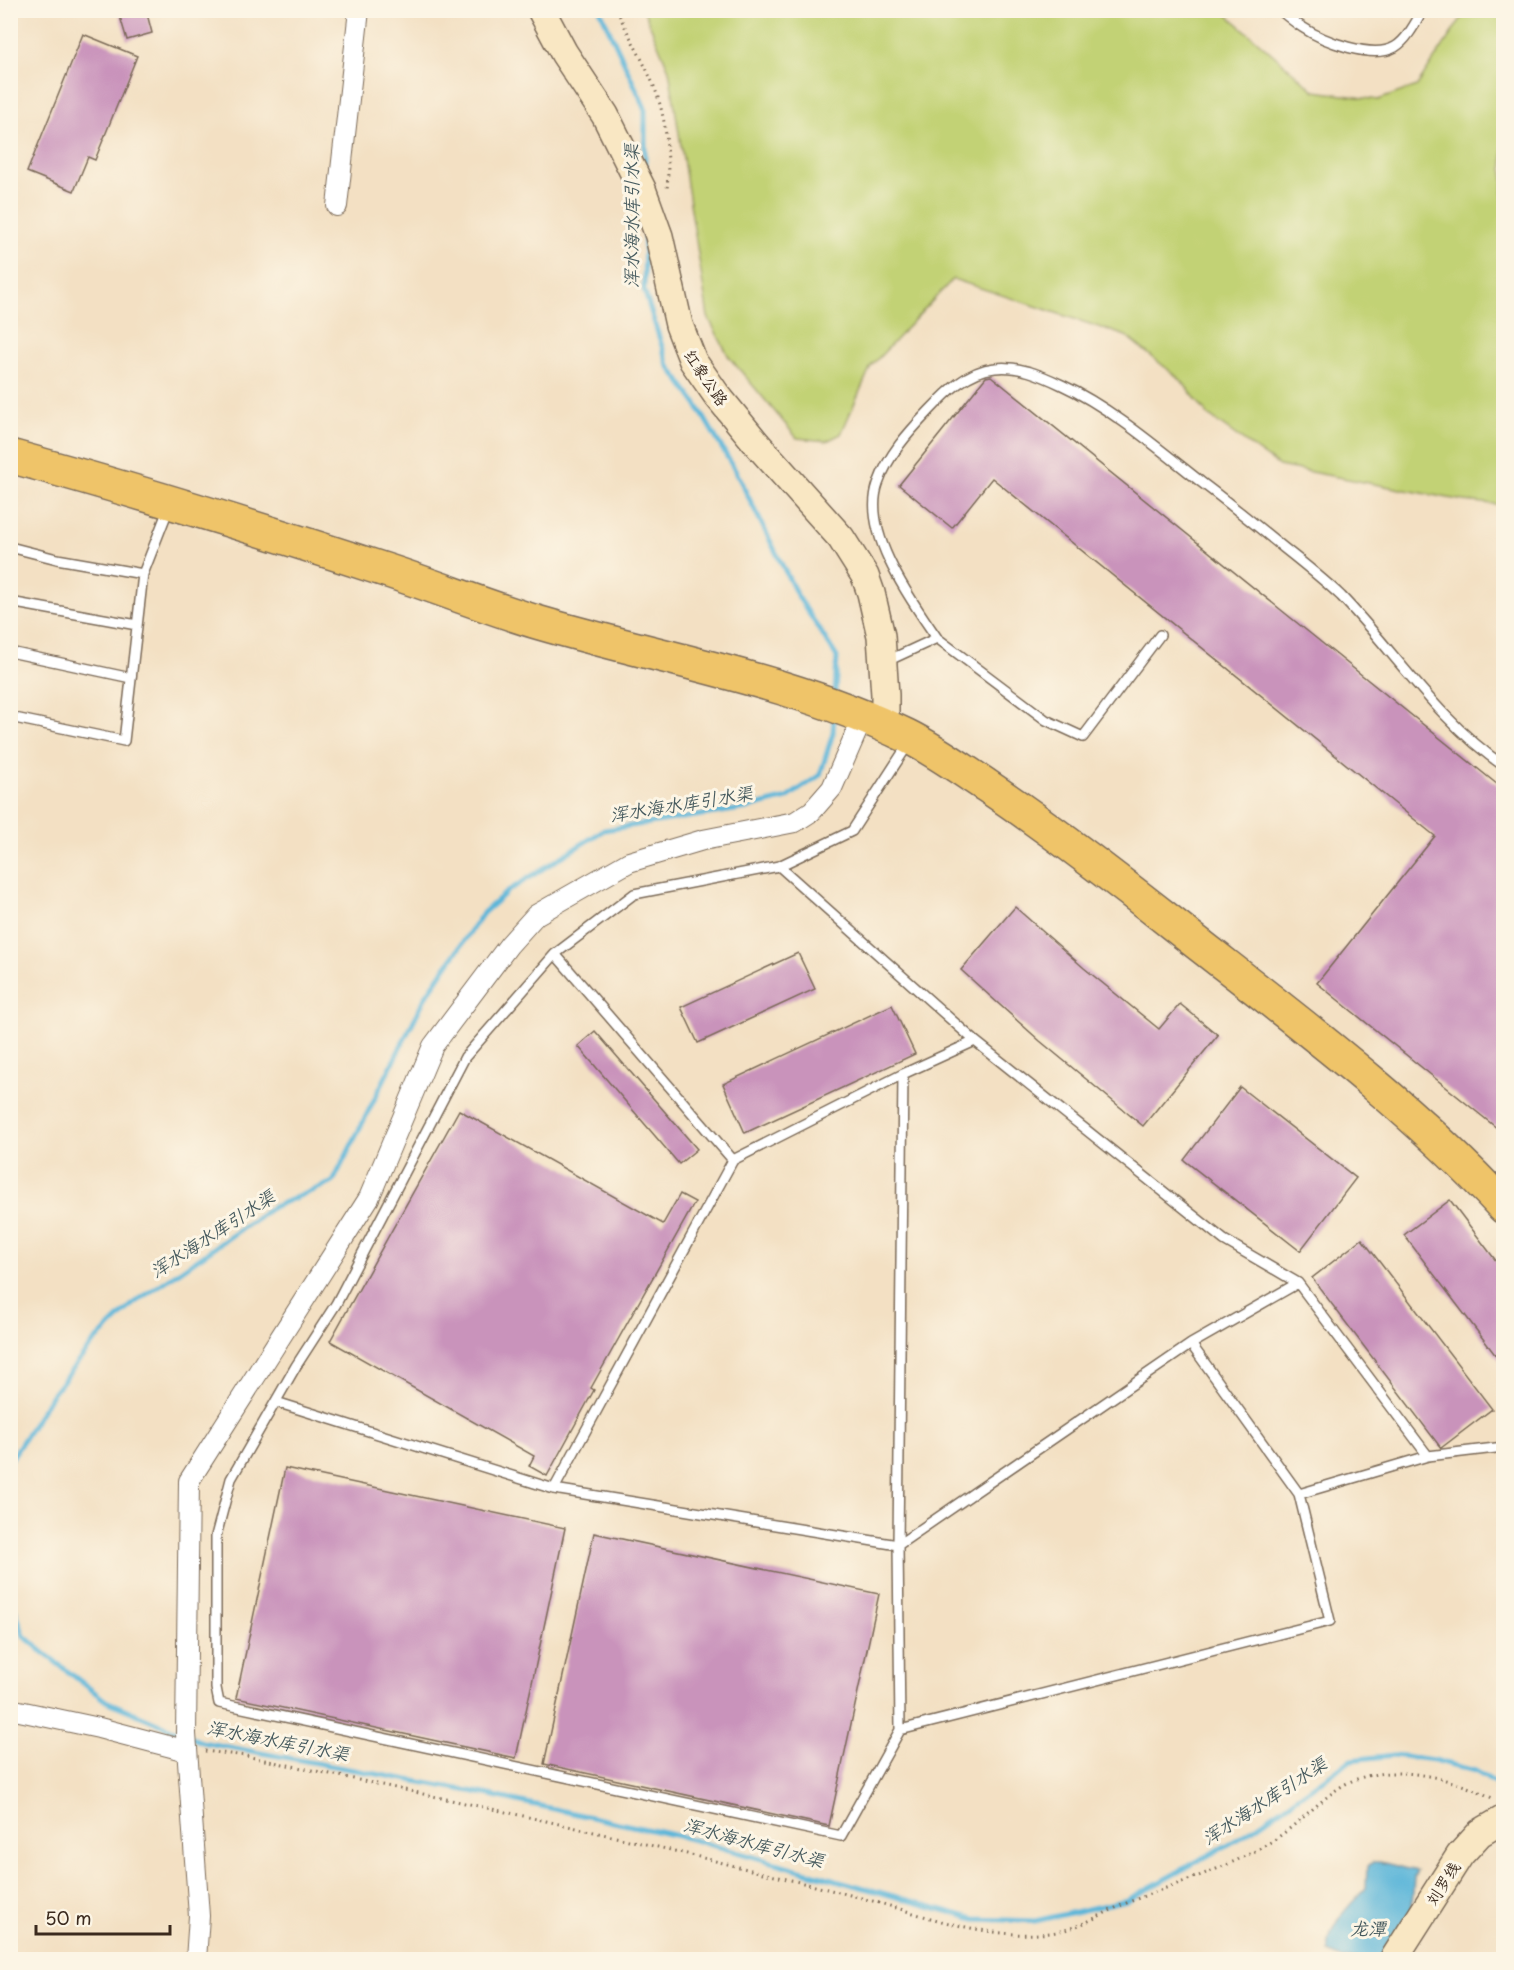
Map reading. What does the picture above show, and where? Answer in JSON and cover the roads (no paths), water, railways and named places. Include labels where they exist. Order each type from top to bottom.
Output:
[{"type":"highway","points":[[10,456],[165,511],[372,565],[539,622],[801,694],[877,723],[986,785],[1055,834],[1220,961],[1389,1098],[1471,1173],[1503,1207]]},
{"type":"main road","name":"红象公路","points":[[541,10],[564,53],[607,119],[629,162],[659,205],[665,257],[680,325],[693,361],[716,394],[757,444],[827,521],[854,556],[871,593],[881,636],[883,663],[877,723]]},
{"type":"main road","name":"刘罗线","points":[[1393,1959],[1460,1855],[1501,1810]]},
{"type":"street","points":[[337,206],[359,10]]},
{"type":"street","points":[[196,1959],[198,1916],[186,1743],[189,1481],[369,1198],[433,1046],[509,945],[536,915],[629,862],[703,840],[795,822],[812,811],[877,723]]},
{"type":"street","points":[[10,1709],[186,1743]]},
{"type":"lane","points":[[1280,10],[1303,28],[1347,47],[1381,52],[1396,47],[1413,28],[1423,10]]},
{"type":"lane","points":[[1160,635],[1083,737],[1046,720],[937,638],[916,607],[885,548],[876,524],[874,506],[876,489],[881,473],[896,449],[944,396],[960,382],[976,373],[995,368],[1015,368],[1063,385],[1160,450],[1339,594],[1430,699],[1464,734],[1503,766]]},
{"type":"lane","points":[[10,717],[124,741],[143,574],[165,511]]},
{"type":"lane","points":[[10,547],[57,559],[143,574]]},
{"type":"lane","points":[[10,602],[137,625]]},
{"type":"lane","points":[[883,663],[937,638]]},
{"type":"lane","points":[[10,652],[131,678]]},
{"type":"lane","points":[[877,723],[852,831],[779,866],[634,894],[555,954],[465,1057],[336,1304],[296,1366],[231,1479],[216,1536],[216,1688],[219,1703],[841,1836],[900,1730],[898,1545],[903,1074]]},
{"type":"lane","points":[[779,866],[975,1041],[1224,1240],[1298,1283],[1428,1456]]},
{"type":"lane","points":[[555,954],[733,1160]]},
{"type":"lane","points":[[554,1489],[733,1160],[903,1074],[975,1041]]},
{"type":"lane","points":[[276,1402],[554,1489],[898,1545],[1191,1344],[1298,1283]]},
{"type":"lane","points":[[900,1730],[1330,1621],[1299,1494],[1191,1344]]},
{"type":"lane","points":[[1299,1494],[1428,1456],[1503,1447]]},
{"type":"water","name":"龙潭","points":[[1373,1862],[1417,1871],[1414,1878],[1411,1918],[1381,1959],[1343,1959],[1329,1952],[1331,1934],[1340,1917],[1366,1888],[1367,1867]]},
{"type":"waterway","name":"浑水海水库引水渠","points":[[600,10],[645,108],[645,173]]},
{"type":"waterway","name":"浑水海水库引水渠","points":[[645,230],[644,290],[668,365],[695,402],[736,472],[797,595],[837,657],[835,693]]},
{"type":"waterway","name":"浑水海水库引水渠","points":[[10,1461],[51,1396],[92,1344],[134,1303],[273,1207],[333,1182],[426,996],[483,913],[508,891],[604,830],[748,808],[787,798],[820,775],[833,733],[834,717]]},
{"type":"waterway","name":"浑水海水库引水渠","points":[[10,1595],[24,1636],[44,1653],[106,1701],[181,1733]]},
{"type":"waterway","name":"浑水海水库引水渠","points":[[190,1737],[202,1742],[480,1793],[683,1837],[975,1919],[1035,1921],[1127,1900],[1238,1839],[1351,1760],[1394,1755],[1434,1760],[1475,1771],[1504,1788]]}]
